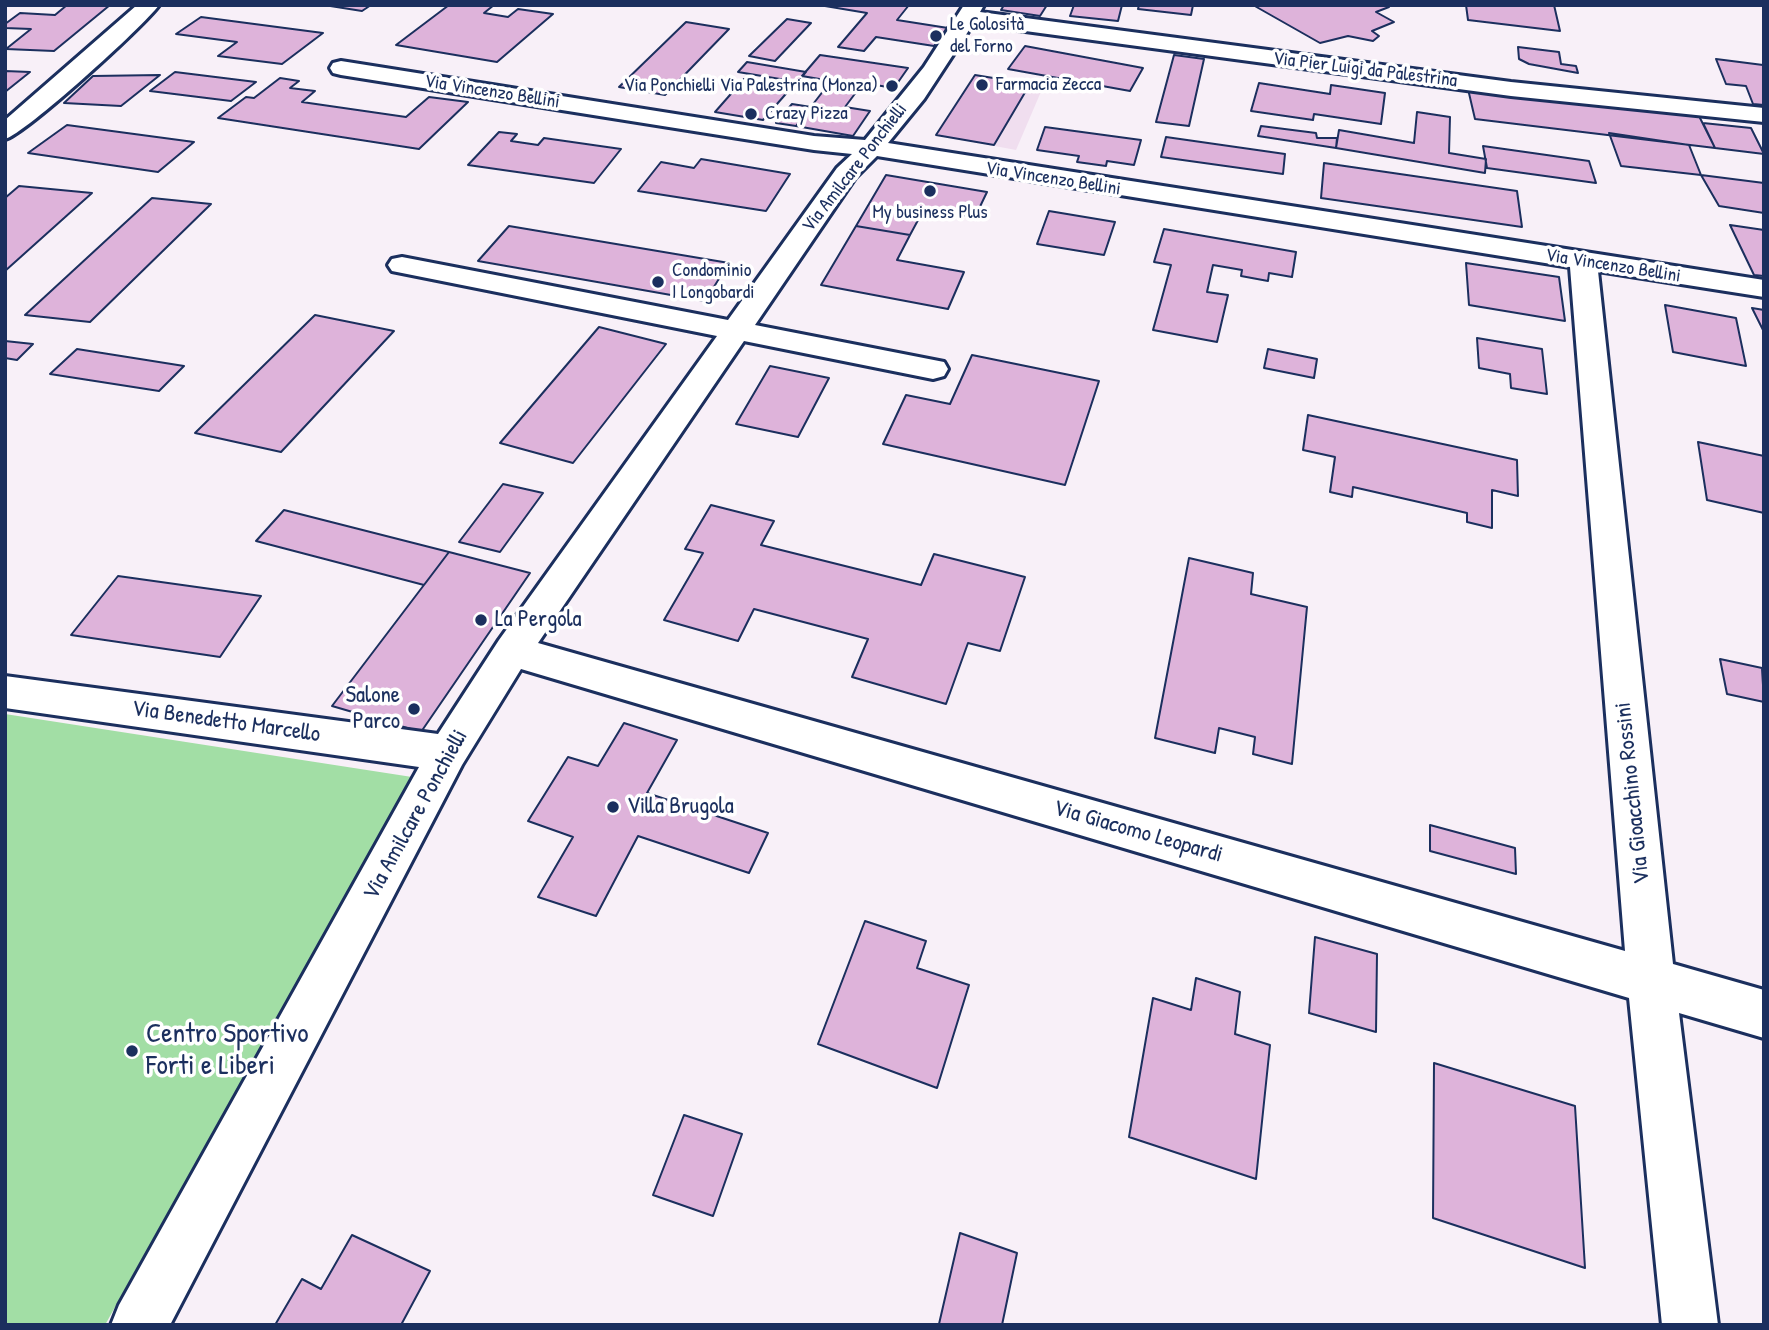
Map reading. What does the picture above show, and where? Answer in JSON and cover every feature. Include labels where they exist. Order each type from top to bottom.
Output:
[{"type":"street","points":[[5,132],[44,101],[149,5]]},
{"type":"street","name":"Via Pier Luigi da Palestrina","points":[[971,11],[1497,87],[1764,115]]},
{"type":"street","name":"Via Amilcare Ponchielli","points":[[139,1325],[447,754],[512,651],[846,173],[872,148],[960,31],[971,11]]},
{"type":"street","name":"Via Vincenzo Bellini","points":[[341,68],[814,143],[872,148],[1764,289]]},
{"type":"street","name":"Via Gioacchino Rossini","points":[[1583,261],[1651,981],[1690,1325]]},
{"type":"street","points":[[402,265],[933,369]]},
{"type":"street","name":"Via Giacomo Leopardi","points":[[512,651],[1764,1014]]},
{"type":"street","name":"Via Benedetto Marcello","points":[[5,692],[447,754]]},
{"type":"shaded area","points":[[975,75],[1043,87],[1016,150],[936,135]]},
{"type":"green space","name":"Centro Sportivo Forti e Liberi","points":[[5,714],[412,777],[105,1325],[5,1325]]},
{"type":"building","points":[[67,5],[110,5],[54,51],[6,49],[31,29],[5,28],[5,24],[20,13],[55,15]]},
{"type":"building","points":[[324,5],[371,5],[362,11]]},
{"type":"building","points":[[449,5],[494,5],[484,13],[508,17],[518,9],[553,14],[497,62],[396,45]]},
{"type":"building","points":[[819,5],[909,5],[897,20],[948,28],[934,46],[876,37],[864,51],[838,47],[867,13]]},
{"type":"building","points":[[1004,5],[1047,5],[1040,16],[1001,10]]},
{"type":"building","points":[[1074,5],[1122,5],[1118,21],[1070,16]]},
{"type":"building","points":[[1139,5],[1193,5],[1191,15],[1138,9]]},
{"type":"building","points":[[1253,5],[1386,5],[1389,7],[1376,12],[1394,22],[1372,31],[1379,36],[1373,41],[1348,36],[1320,43]]},
{"type":"building","points":[[1466,5],[1554,5],[1560,31],[1468,20]]},
{"type":"building","points":[[201,17],[323,33],[282,64],[218,56],[237,42],[176,34]]},
{"type":"building","points":[[787,19],[811,23],[775,61],[749,56]]},
{"type":"building","points":[[686,22],[729,29],[665,95],[619,87]]},
{"type":"building","points":[[1025,46],[1143,68],[1130,91],[1008,69]]},
{"type":"building","points":[[1518,47],[1559,52],[1561,64],[1576,66],[1578,73],[1529,64],[1519,59]]},
{"type":"building","points":[[820,55],[908,68],[894,88],[863,83],[845,107],[870,111],[853,136],[796,126],[831,81],[802,76]]},
{"type":"building","points":[[1174,55],[1204,59],[1189,126],[1156,122]]},
{"type":"building","points":[[1716,59],[1763,65],[1764,105],[1753,104],[1746,86],[1726,84]]},
{"type":"building","points":[[747,62],[806,72],[798,82],[738,72]]},
{"type":"building","points":[[5,71],[30,72],[5,92]]},
{"type":"building","points":[[175,72],[256,82],[231,101],[150,91]]},
{"type":"building","points":[[160,75],[121,106],[64,103],[93,76]]},
{"type":"building","points":[[975,75],[1030,84],[994,145],[936,135]]},
{"type":"building","points":[[280,78],[299,81],[290,88],[315,91],[302,102],[406,117],[429,97],[468,102],[419,149],[218,118],[246,97],[254,98]]},
{"type":"building","points":[[744,79],[791,88],[763,120],[715,112]]},
{"type":"building","points":[[1259,83],[1330,94],[1331,85],[1385,93],[1381,124],[1314,114],[1313,120],[1251,111]]},
{"type":"building","points":[[1468,89],[1697,112],[1715,148],[1475,119]]},
{"type":"building","points":[[792,104],[811,107],[796,126],[776,123]]},
{"type":"building","points":[[1417,112],[1450,117],[1449,153],[1486,159],[1485,173],[1336,148],[1339,130],[1414,143]]},
{"type":"building","points":[[1703,123],[1751,128],[1764,154],[1715,148]]},
{"type":"building","points":[[67,125],[194,142],[158,172],[28,153]]},
{"type":"building","points":[[1261,126],[1316,133],[1317,138],[1337,138],[1336,148],[1258,136]]},
{"type":"building","points":[[1045,127],[1141,140],[1134,165],[1107,161],[1106,166],[1077,162],[1079,156],[1037,150]]},
{"type":"building","points":[[499,132],[517,134],[511,141],[538,145],[544,138],[621,149],[594,183],[468,165]]},
{"type":"building","points":[[1609,133],[1689,145],[1701,175],[1621,166]]},
{"type":"building","points":[[1166,137],[1285,154],[1283,174],[1161,157]]},
{"type":"building","points":[[1483,146],[1589,161],[1596,183],[1487,168]]},
{"type":"building","points":[[701,159],[790,174],[766,211],[638,191],[661,162],[694,168]]},
{"type":"building","points":[[1324,163],[1517,191],[1522,227],[1321,198]]},
{"type":"building","points":[[886,175],[987,192],[975,217],[924,209],[910,235],[856,226]]},
{"type":"building","points":[[1701,175],[1764,183],[1764,213],[1719,206]]},
{"type":"building","points":[[19,186],[92,193],[5,271],[5,198]]},
{"type":"building","points":[[152,198],[211,204],[90,322],[25,315]]},
{"type":"building","points":[[1049,211],[1115,222],[1104,255],[1037,244]]},
{"type":"building","points":[[1730,225],[1764,230],[1764,276],[1754,275]]},
{"type":"building","name":"Condominio I Longobardi","points":[[509,226],[729,263],[705,301],[478,261]]},
{"type":"building","points":[[856,226],[910,235],[897,260],[964,272],[948,309],[821,285]]},
{"type":"building","points":[[1164,229],[1296,252],[1292,277],[1269,273],[1268,281],[1241,276],[1242,270],[1213,265],[1207,292],[1228,295],[1217,342],[1153,330],[1171,265],[1154,262]]},
{"type":"building","points":[[1466,263],[1559,277],[1565,321],[1469,305]]},
{"type":"building","points":[[1665,305],[1736,318],[1746,366],[1673,352]]},
{"type":"building","points":[[1752,308],[1764,310],[1764,332]]},
{"type":"building","points":[[315,315],[394,331],[281,452],[195,433]]},
{"type":"building","points":[[599,327],[666,344],[573,463],[500,443]]},
{"type":"building","points":[[1477,338],[1542,349],[1547,394],[1511,388],[1510,374],[1479,368]]},
{"type":"building","points":[[5,341],[33,344],[17,360],[5,358]]},
{"type":"building","points":[[77,349],[184,366],[159,391],[50,374]]},
{"type":"building","points":[[1268,349],[1317,359],[1314,378],[1264,368]]},
{"type":"building","points":[[972,355],[1099,381],[1065,485],[883,444],[906,395],[950,404]]},
{"type":"building","points":[[770,366],[829,378],[798,437],[736,424]]},
{"type":"building","points":[[1308,415],[1517,460],[1518,496],[1492,490],[1492,528],[1467,522],[1467,513],[1353,487],[1352,497],[1330,492],[1335,457],[1303,450]]},
{"type":"building","points":[[1698,442],[1764,456],[1764,513],[1707,500]]},
{"type":"building","points":[[503,484],[543,493],[500,552],[459,542]]},
{"type":"building","points":[[711,505],[774,521],[761,545],[921,585],[934,554],[1025,577],[1000,651],[968,643],[946,704],[852,677],[868,639],[754,609],[738,641],[664,620],[703,553],[685,549]]},
{"type":"building","points":[[284,510],[449,552],[424,585],[256,541]]},
{"type":"building","points":[[449,552],[530,573],[421,732],[332,706]]},
{"type":"building","points":[[1189,558],[1253,573],[1251,594],[1307,607],[1292,764],[1253,754],[1255,737],[1219,728],[1215,753],[1155,738]]},
{"type":"building","points":[[118,576],[261,596],[220,657],[71,635]]},
{"type":"building","points":[[1720,659],[1762,668],[1764,702],[1727,694]]},
{"type":"building","name":"Villa Brugola","points":[[624,723],[677,740],[647,793],[768,833],[749,873],[638,836],[596,916],[538,897],[573,837],[528,821],[568,757],[598,766]]},
{"type":"building","points":[[1430,825],[1515,848],[1516,874],[1430,851]]},
{"type":"building","points":[[865,921],[926,941],[917,968],[969,985],[937,1088],[818,1044]]},
{"type":"building","points":[[1315,937],[1377,954],[1376,1032],[1309,1013]]},
{"type":"building","points":[[1196,978],[1240,992],[1235,1034],[1270,1045],[1256,1179],[1129,1137],[1153,998],[1191,1010]]},
{"type":"building","points":[[1434,1063],[1575,1106],[1585,1268],[1433,1218]]},
{"type":"building","points":[[684,1115],[742,1134],[713,1216],[653,1195]]},
{"type":"building","points":[[960,1233],[1017,1253],[1002,1325],[939,1324]]},
{"type":"building","points":[[352,1235],[430,1271],[401,1325],[275,1325],[302,1279],[321,1289]]},
{"type":"place","name":"Le Golosità del Forno","points":[[936,36]]},
{"type":"place","name":"Farmacia Zecca","points":[[982,85]]},
{"type":"place","name":"Via Ponchielli Via Palestrina (Monza)","points":[[892,86]]},
{"type":"place","name":"Crazy Pizza","points":[[751,114]]},
{"type":"place","name":"My business Plus","points":[[930,191]]},
{"type":"place","name":"Condominio I Longobardi","points":[[658,282]]},
{"type":"place","name":"La Pergola","points":[[481,620]]},
{"type":"place","name":"Salone Parco","points":[[414,709]]},
{"type":"place","name":"Villa Brugola","points":[[613,807]]},
{"type":"place","name":"Centro Sportivo Forti e Liberi","points":[[132,1051]]}]
